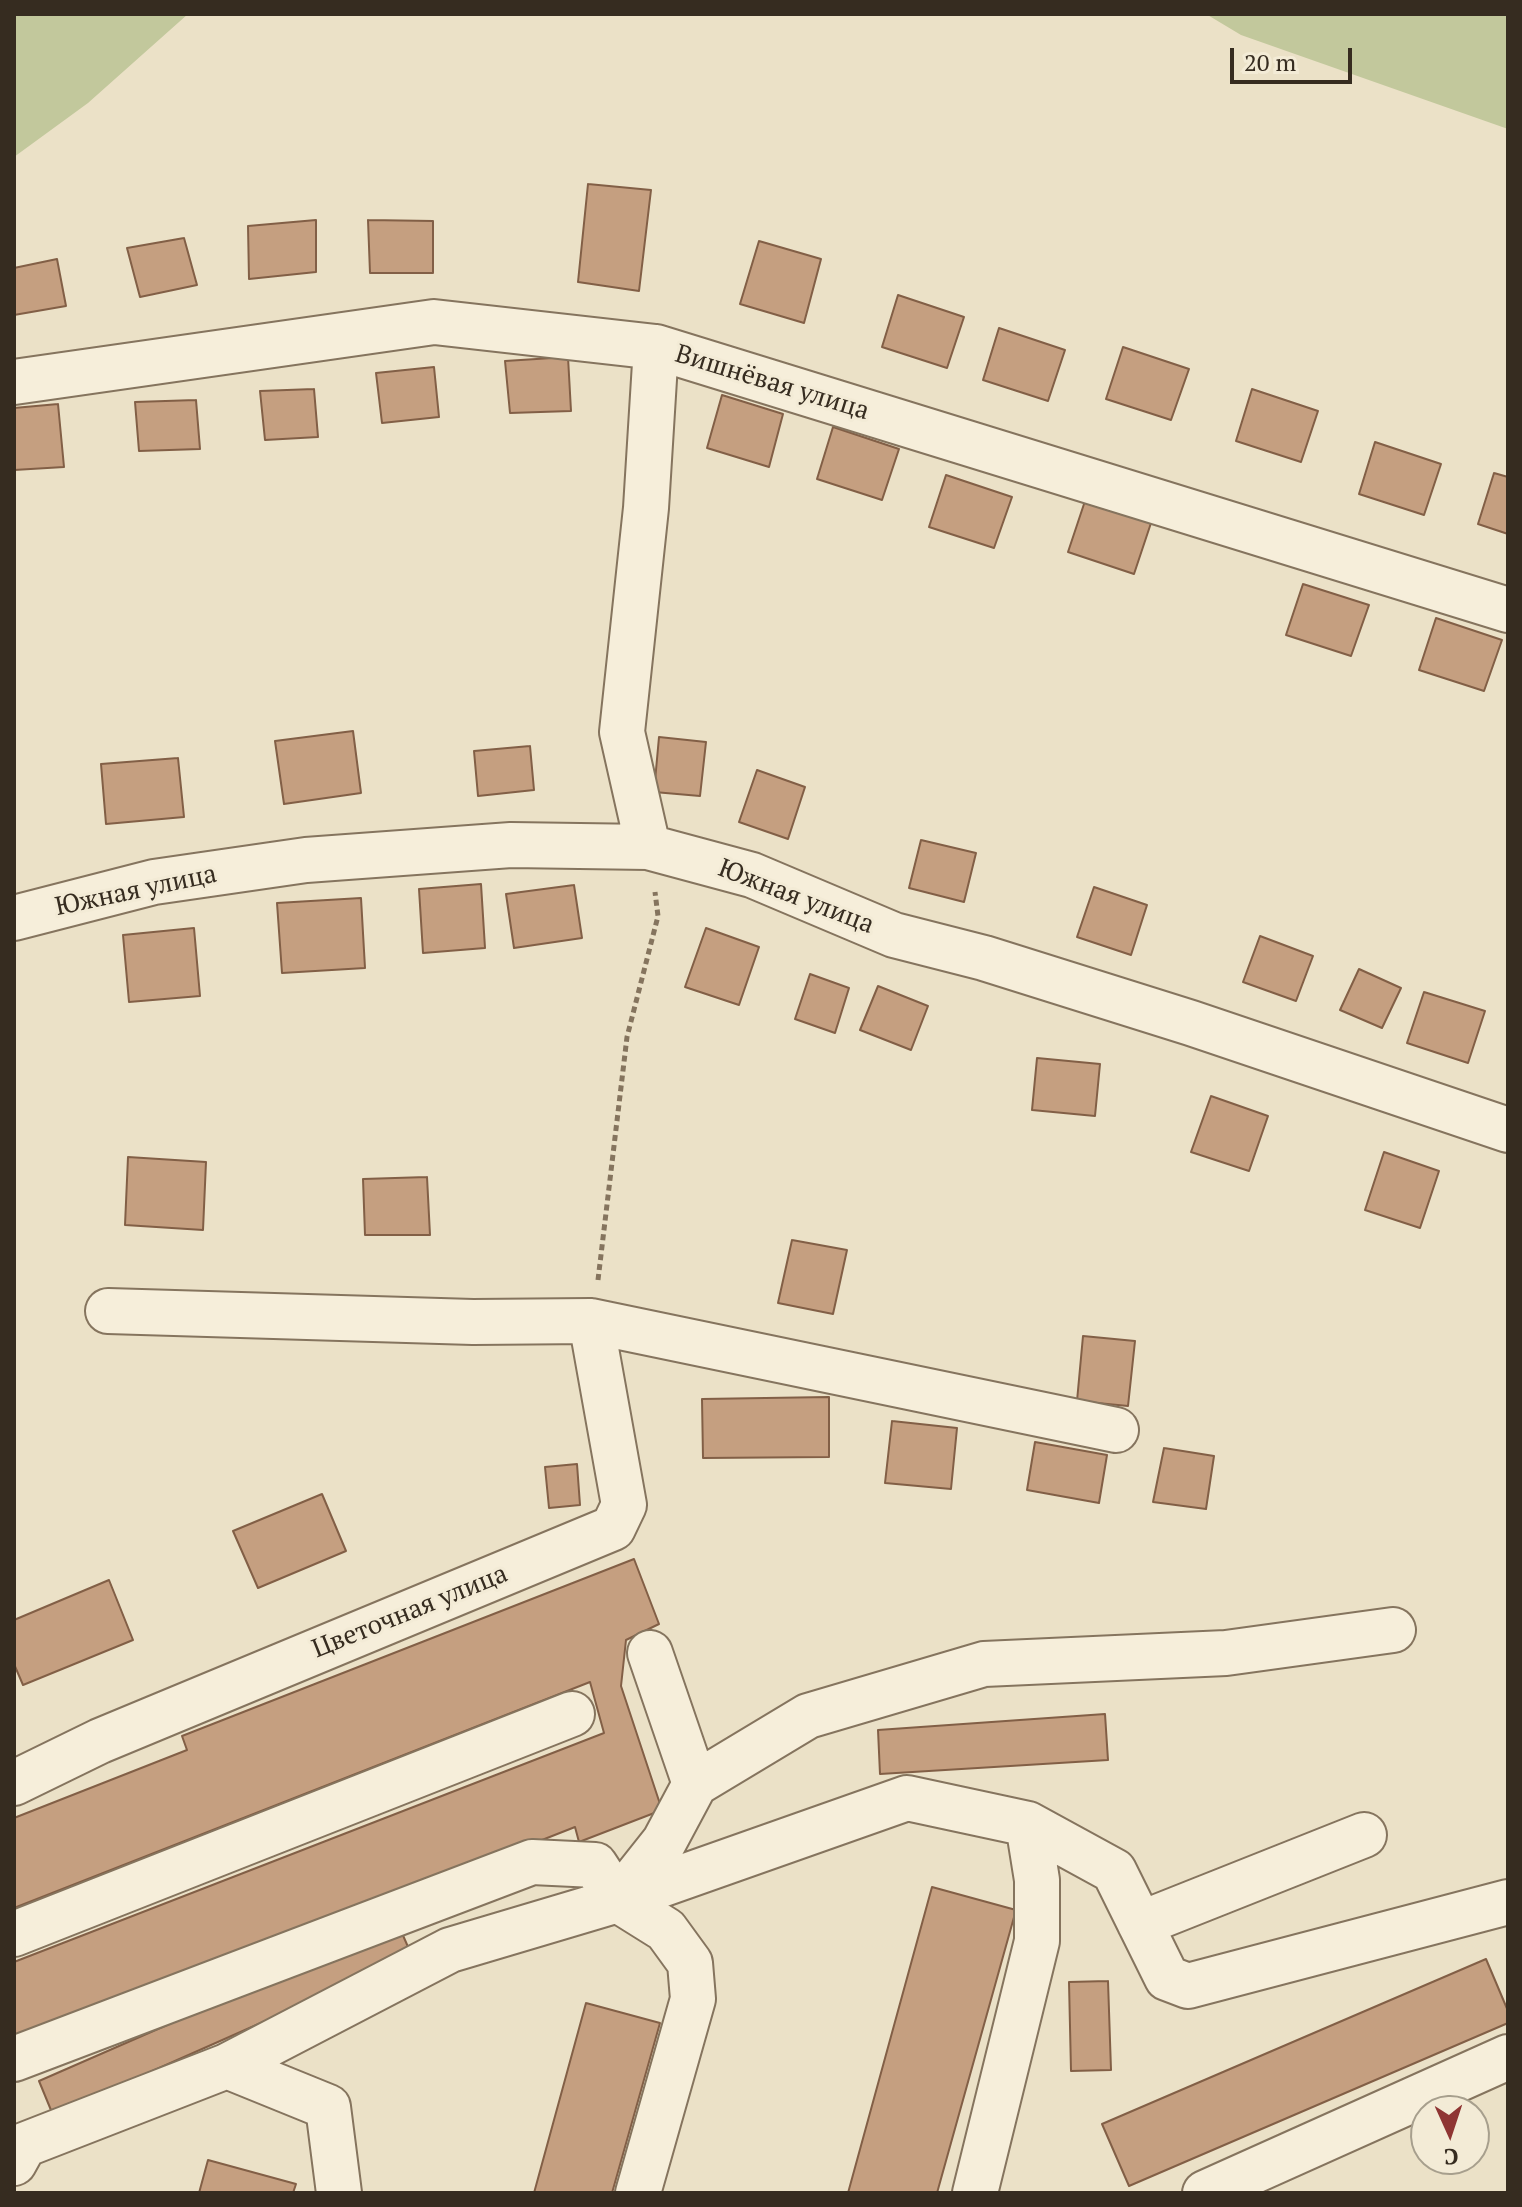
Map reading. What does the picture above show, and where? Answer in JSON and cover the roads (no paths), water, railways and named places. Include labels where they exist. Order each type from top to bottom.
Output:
[{"type":"street","name":"Вишнёвая улица","points":[[14,382],[434,322],[656,347],[1508,610]]},
{"type":"street","points":[[648,847],[622,732],[646,508],[656,347]]},
{"type":"street","name":"Южная улица","points":[[14,918],[154,882],[306,860],[511,845],[648,847],[752,875],[894,935],[984,958],[1177,1018],[1508,1130]]},
{"type":"street","points":[[108,1311],[473,1322],[591,1321],[1116,1430]]},
{"type":"street","name":"Цветочная улица","points":[[14,1783],[100,1741],[613,1528],[624,1505],[591,1321]]},
{"type":"street","points":[[618,1900],[664,1842],[695,1784],[808,1716],[984,1664],[1226,1653],[1393,1630]]},
{"type":"street","points":[[650,1653],[695,1784]]},
{"type":"street","points":[[14,1934],[572,1714]]},
{"type":"street","points":[[14,2163],[24,2145],[227,2066],[450,1950],[618,1900],[907,1798],[1028,1824],[1114,1871],[1167,1978],[1188,1986],[1507,1907]]},
{"type":"street","points":[[975,2193],[1037,1941],[1037,1880],[1028,1824]]},
{"type":"street","points":[[1140,1924],[1364,1835]]},
{"type":"street","points":[[14,2059],[532,1862],[595,1865],[618,1900],[666,1930],[690,1963],[693,1999],[638,2193]]},
{"type":"street","points":[[1205,2193],[1508,2057]]},
{"type":"street","points":[[227,2066],[328,2107],[339,2193]]}]
